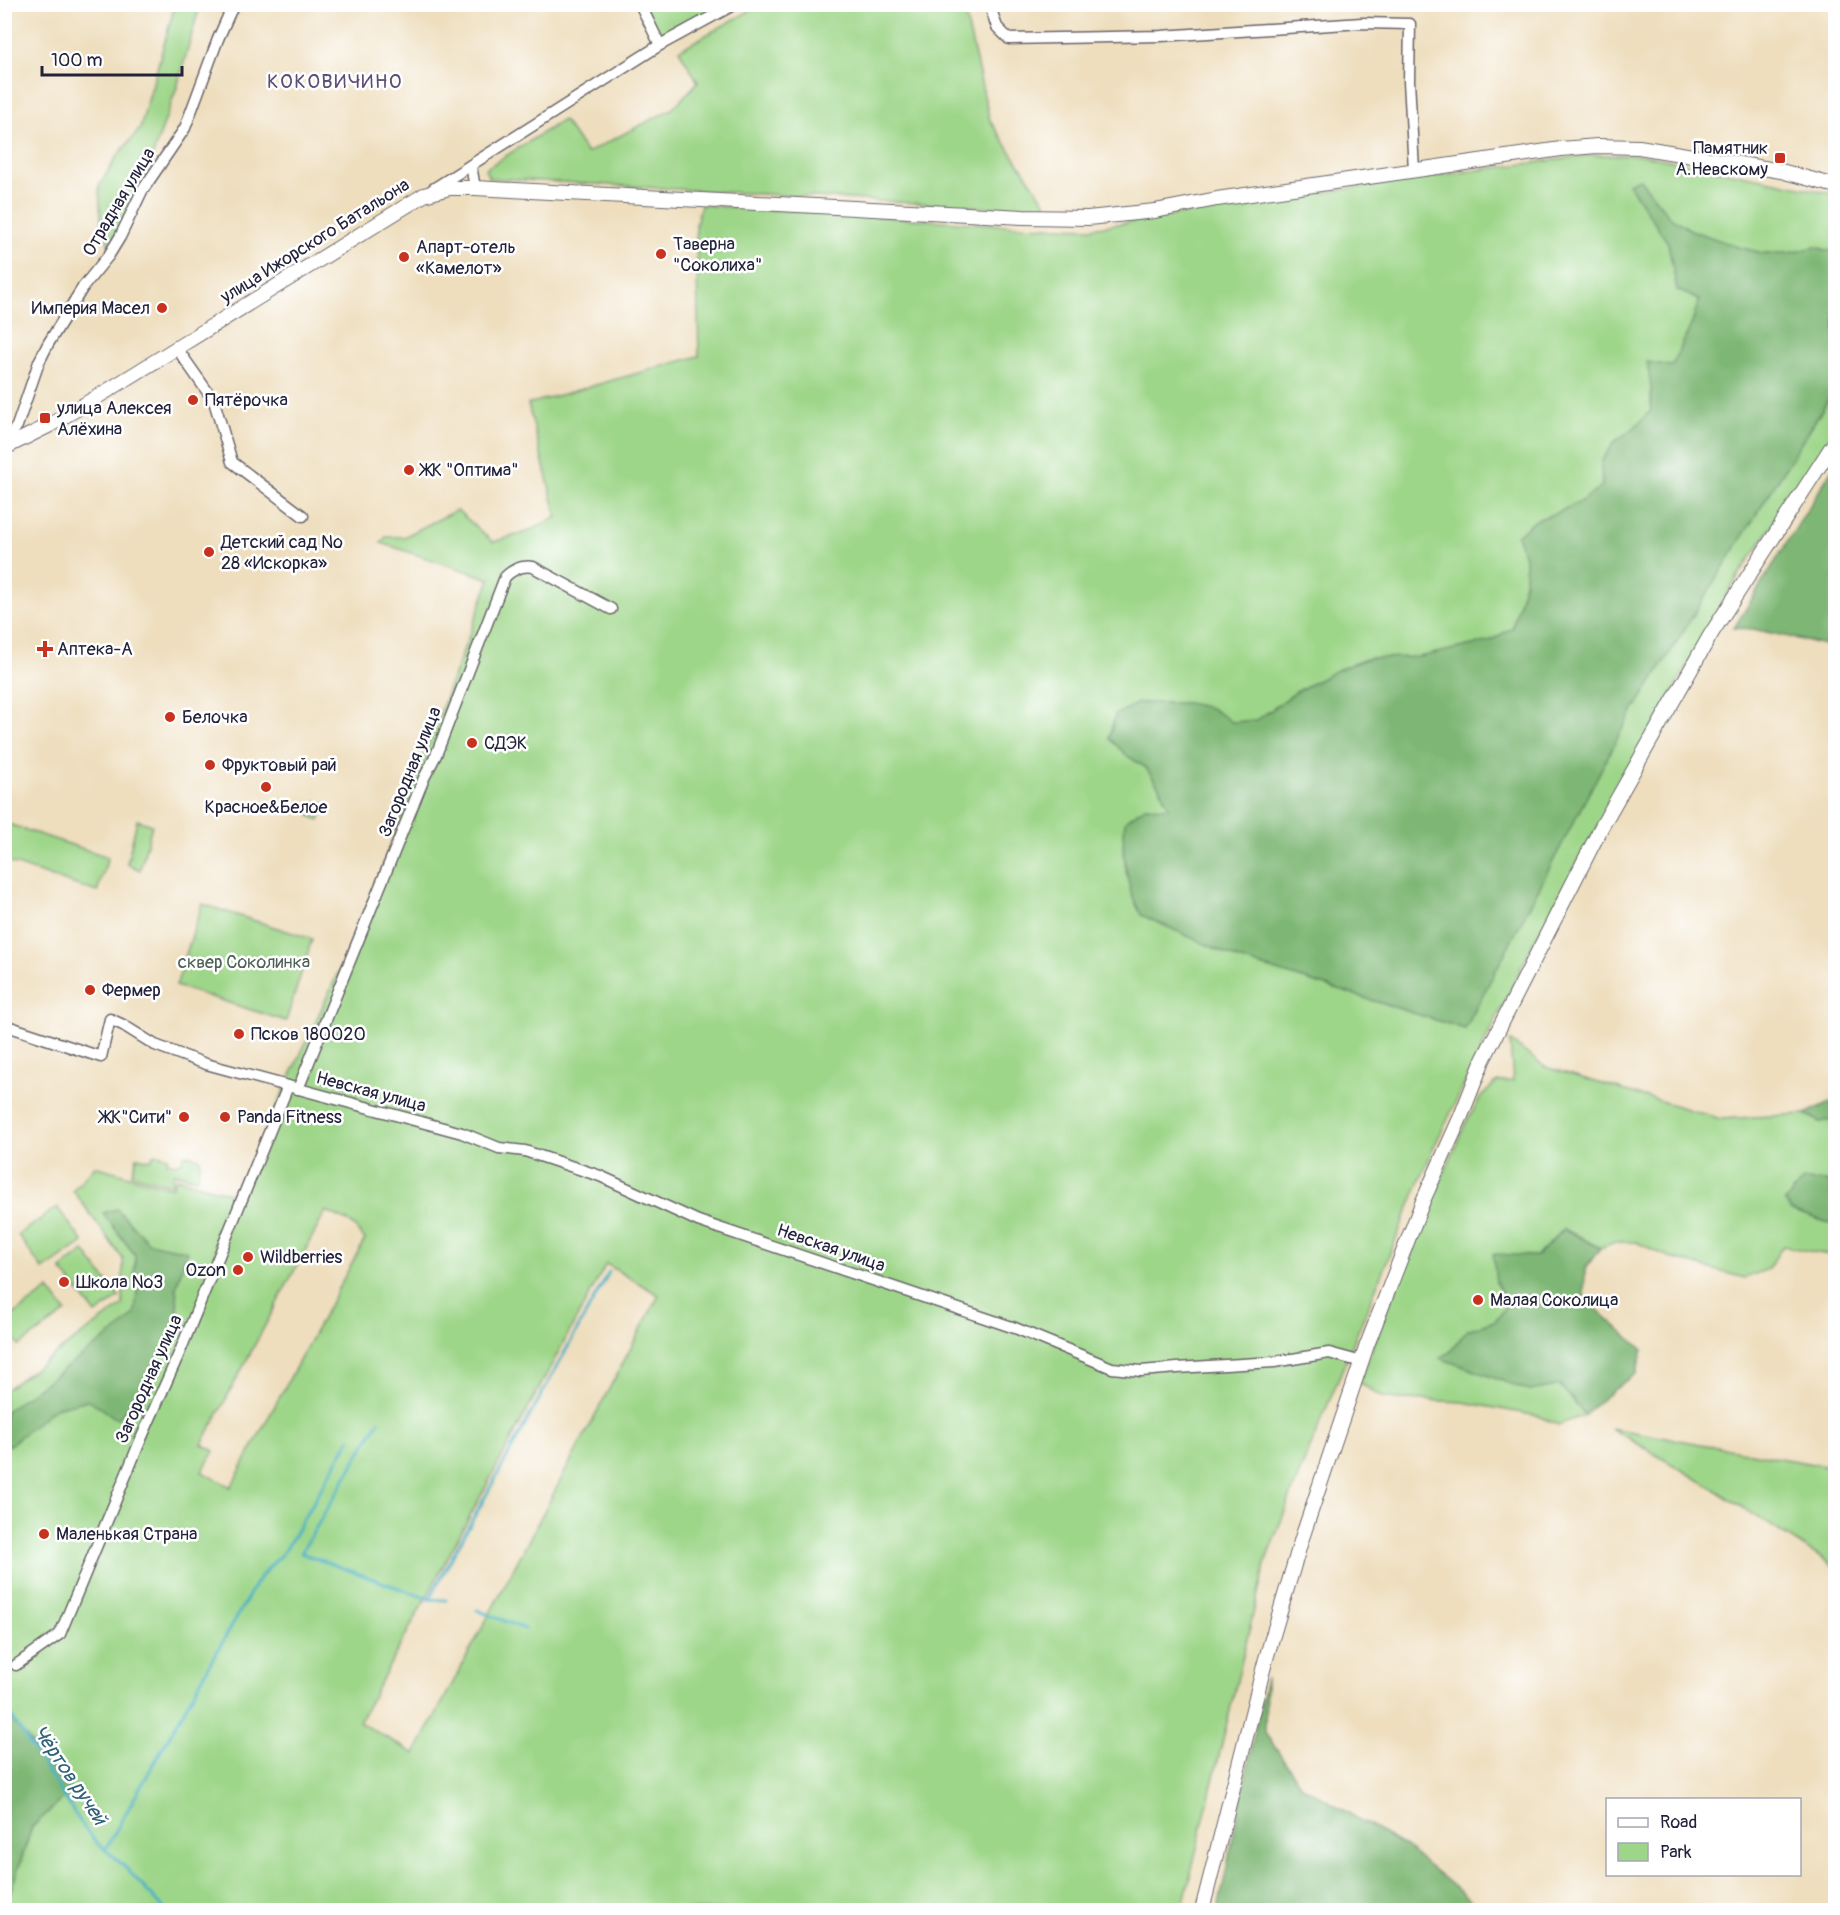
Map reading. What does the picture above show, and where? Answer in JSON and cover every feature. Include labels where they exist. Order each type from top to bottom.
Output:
[{"type":"street","name":"Отрадная улица","points":[[4,446],[17,426],[39,362],[48,344],[83,287],[109,255],[142,191],[185,128],[218,39],[235,4]]},
{"type":"street","points":[[640,4],[660,45]]},
{"type":"street","name":"улица Ижорского Батальона","points":[[4,446],[77,409],[424,195],[660,45],[735,4]]},
{"type":"street","points":[[994,4],[992,12],[997,27],[1010,39],[1161,36],[1362,23],[1402,22],[1410,24],[1409,81],[1414,170]]},
{"type":"street","points":[[424,195],[449,188],[475,188],[1023,217],[1088,218],[1155,211],[1217,199],[1414,170],[1597,146],[1638,147],[1770,169],[1836,186]]},
{"type":"street","points":[[471,165],[475,188]]},
{"type":"street","points":[[176,347],[214,401],[232,462],[303,516]]},
{"type":"street","points":[[1202,1911],[1265,1662],[1302,1538],[1362,1362],[1424,1201],[1483,1060],[1602,826],[1712,634],[1836,440]]},
{"type":"street","name":"Загородная улица","points":[[16,1665],[60,1634],[141,1439],[424,778],[436,755],[505,577],[513,570],[527,566],[533,567],[611,609]]},
{"type":"street","name":"Невская улица","points":[[4,1025],[101,1057],[110,1020],[171,1052],[462,1133],[499,1148],[525,1151],[600,1176],[698,1221],[1015,1328],[1112,1368],[1141,1371],[1274,1362],[1329,1353],[1362,1362]]},
{"type":"green space","points":[[175,5],[200,5],[177,87],[146,174],[109,246],[101,221],[99,186],[118,155],[140,129]]},
{"type":"green space","points":[[643,5],[721,5],[660,40]]},
{"type":"green space","points":[[760,5],[963,5],[990,121],[1051,211],[489,178],[485,169],[563,120],[587,153],[672,109],[698,82],[679,50]]},
{"type":"green space","points":[[1593,155],[1643,155],[1835,194],[1835,431],[1730,589],[1533,943],[1433,1149],[1266,1560],[1182,1910],[5,1910],[5,1904],[32,1827],[70,1790],[5,1711],[4,1391],[123,1305],[123,1259],[73,1190],[95,1166],[171,1188],[176,1178],[239,1196],[284,1090],[363,919],[490,579],[381,543],[386,537],[404,537],[457,510],[493,542],[527,532],[557,517],[528,404],[699,356],[696,224],[701,205],[1019,226],[1091,228],[1419,178]],"holes":[[[326,1211],[350,1222],[365,1239],[231,1487],[202,1472],[214,1451],[202,1444]],[[606,1264],[659,1295],[415,1754],[359,1722]]]},
{"type":"green space","points":[[1640,179],[1670,217],[1691,230],[1738,247],[1763,253],[1789,253],[1815,247],[1835,252],[1835,389],[1624,726],[1465,1029],[1238,959],[1141,915],[1131,893],[1126,870],[1123,846],[1125,821],[1145,807],[1169,808],[1146,768],[1126,755],[1109,738],[1115,715],[1138,703],[1187,703],[1211,708],[1232,722],[1257,720],[1296,692],[1339,669],[1369,658],[1419,657],[1490,641],[1512,628],[1525,582],[1525,557],[1517,535],[1536,520],[1583,500],[1602,486],[1601,462],[1614,442],[1634,428],[1651,410],[1651,386],[1647,362],[1672,366],[1692,323],[1699,300],[1677,290],[1668,243],[1628,183]]},
{"type":"green space","points":[[1835,465],[1835,647],[1753,629],[1734,628]]},
{"type":"green space","points":[[315,801],[325,804],[319,820],[310,816]]},
{"type":"green space","points":[[137,820],[152,825],[140,870],[127,864]]},
{"type":"green space","points":[[5,823],[108,857],[97,892],[5,861]]},
{"type":"green space","name":"сквер Соколинка","points":[[202,904],[312,939],[286,1021],[176,986]]},
{"type":"green space","points":[[1510,1041],[1545,1067],[1721,1119],[1805,1114],[1820,1122],[1835,1119],[1835,1182],[1831,1180],[1791,1210],[1835,1225],[1835,1256],[1783,1246],[1768,1269],[1745,1278],[1674,1259],[1636,1242],[1615,1242],[1600,1248],[1564,1229],[1537,1256],[1496,1282],[1507,1304],[1495,1322],[1467,1330],[1450,1352],[1441,1358],[1530,1391],[1560,1385],[1585,1415],[1558,1425],[1538,1416],[1463,1402],[1385,1398],[1359,1383],[1393,1293],[1465,1124],[1481,1097],[1497,1082],[1513,1081]]},
{"type":"green space","points":[[1835,1100],[1835,1119],[1820,1122],[1805,1114]]},
{"type":"green space","points":[[184,1154],[199,1158],[201,1163],[196,1179],[174,1173],[171,1185],[132,1174],[137,1157],[151,1160],[153,1155],[168,1157],[167,1162],[177,1164],[182,1161]]},
{"type":"green space","points":[[1803,1180],[1835,1182],[1835,1225],[1791,1210],[1785,1201]]},
{"type":"green space","points":[[57,1207],[83,1242],[43,1270],[18,1235]]},
{"type":"green space","points":[[117,1209],[149,1243],[187,1251],[176,1288],[179,1316],[140,1395],[117,1419],[89,1400],[55,1408],[5,1449],[5,1412],[119,1329],[135,1314],[137,1291],[134,1285],[135,1255],[103,1213]]},
{"type":"green space","points":[[1564,1229],[1600,1248],[1585,1269],[1584,1296],[1643,1350],[1636,1373],[1585,1415],[1560,1385],[1530,1391],[1440,1358],[1450,1352],[1467,1330],[1495,1321],[1507,1304],[1496,1282],[1493,1254],[1537,1256]]},
{"type":"green space","points":[[84,1251],[119,1297],[96,1314],[61,1269]]},
{"type":"green space","points":[[49,1289],[66,1312],[19,1346],[5,1326],[5,1321]]},
{"type":"green space","points":[[1611,1428],[1835,1468],[1835,1567],[1714,1489]]},
{"type":"green space","points":[[1266,1678],[1265,1733],[1301,1785],[1406,1847],[1483,1910],[1218,1910]]},
{"type":"green space","points":[[4,1711],[71,1791],[32,1827],[6,1905],[4,1904]]},
{"type":"waterway","points":[[429,1599],[609,1272]]},
{"type":"waterway","points":[[379,1421],[301,1553],[429,1599],[446,1600]]},
{"type":"waterway","points":[[105,1850],[257,1581],[286,1549],[350,1439]]},
{"type":"waterway","points":[[477,1610],[525,1629]]},
{"type":"waterway","points":[[4,1698],[12,1693]]},
{"type":"waterway","name":"Чёртов ручей","points":[[4,1705],[85,1829],[165,1910]]},
{"type":"place","name":"Памятник А.Невскому","points":[[1780,158]]},
{"type":"place","name":"Таверна \"Соколиха\"","points":[[661,254]]},
{"type":"place","name":"Апарт-отель «Камелот»","points":[[404,257]]},
{"type":"place","name":"Империя Масел","points":[[162,308]]},
{"type":"place","name":"Пятёрочка","points":[[193,400]]},
{"type":"place","name":"улица Алексея Алёхина","points":[[45,418]]},
{"type":"place","name":"ЖК \"Оптима\"","points":[[409,470]]},
{"type":"place","name":"Детский сад № 28 «Искорка»","points":[[209,552]]},
{"type":"place","name":"Аптека-А","points":[[45,649]]},
{"type":"place","name":"Белочка","points":[[170,717]]},
{"type":"place","name":"СДЭК","points":[[472,743]]},
{"type":"place","name":"Фруктовый рай","points":[[210,765]]},
{"type":"place","name":"Красное&Белое","points":[[266,787]]},
{"type":"place","name":"Фермер","points":[[90,990]]},
{"type":"place","name":"Псков 180020","points":[[239,1034]]},
{"type":"place","name":"ЖК\"Сити\"","points":[[184,1117]]},
{"type":"place","name":"Panda Fitness","points":[[225,1117]]},
{"type":"place","name":"Wildberries","points":[[248,1257]]},
{"type":"place","name":"Ozon","points":[[238,1270]]},
{"type":"place","name":"Школа №3","points":[[64,1282]]},
{"type":"place","name":"Малая Соколица","points":[[1478,1300]]},
{"type":"place","name":"Маленькая Страна","points":[[44,1534]]},
{"type":"district","name":"КОКОВИЧИНО","points":[[335,81]]}]
